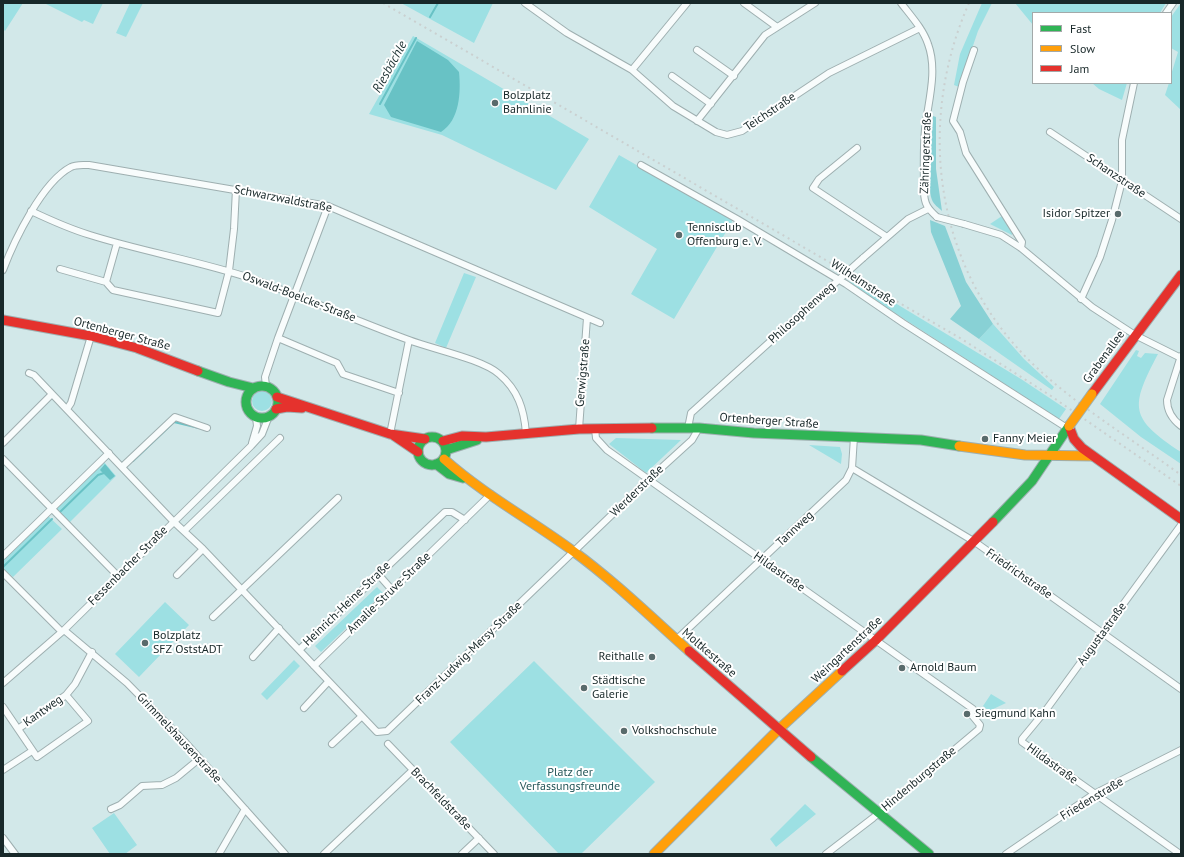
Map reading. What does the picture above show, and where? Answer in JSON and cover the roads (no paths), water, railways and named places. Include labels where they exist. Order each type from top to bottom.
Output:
[{"type":"main road","name":"Grabenallee","points":[[1050,456],[1068,427],[1181,275]]},
{"type":"main road","name":"Ortenberger Straße","points":[[3,320],[91,336],[157,355],[231,383],[253,388]]},
{"type":"main road","name":"Ortenberger Straße","points":[[231,383],[246,399]]},
{"type":"main road","points":[[276,409],[277,397],[273,390],[266,386],[253,388],[246,399],[247,409],[256,417],[269,416],[276,409],[287,407],[311,409]]},
{"type":"main road","points":[[277,397],[390,434],[425,439],[434,437],[443,441],[445,455],[436,464],[424,462],[418,452],[390,434]]},
{"type":"main road","points":[[1068,427],[1076,443],[1181,519]]},
{"type":"main road","name":"Ortenberger Straße","points":[[443,441],[462,436],[486,437],[579,429],[698,428],[921,440],[1025,455],[1050,456]]},
{"type":"main road","name":"Ortenberger Straße","points":[[445,455],[486,437]]},
{"type":"main road","points":[[418,452],[420,445],[425,439]]},
{"type":"main road","name":"Moltkestraße","points":[[445,455],[466,479]]},
{"type":"main road","points":[[1050,456],[1092,456]]},
{"type":"main road","name":"Weingartenstraße","points":[[654,854],[778,730],[875,640],[975,542],[1032,481],[1050,456]]},
{"type":"main road","name":"Moltkestraße","points":[[436,464],[449,474],[466,479],[491,494],[574,552],[778,730],[929,854]]},
{"type":"street","name":"Teichstraße","points":[[525,3],[567,33],[632,70],[673,106],[716,132],[727,135],[734,135],[850,61],[920,28]]},
{"type":"street","points":[[632,70],[687,3]]},
{"type":"street","points":[[744,3],[777,27]]},
{"type":"street","points":[[697,121],[765,35],[815,3]]},
{"type":"street","name":"Zähringerstraße","points":[[901,3],[920,28],[928,43],[932,57],[933,70],[925,131],[924,201],[928,209],[937,217],[1001,235],[1021,248],[1081,298],[1135,335],[1181,357]]},
{"type":"street","points":[[1167,12],[1172,3]]},
{"type":"street","points":[[697,50],[734,76]]},
{"type":"street","points":[[974,50],[963,82],[953,121],[960,132],[966,153],[1022,242],[1021,248]]},
{"type":"street","points":[[672,76],[711,104]]},
{"type":"street","points":[[1081,298],[1100,257],[1122,181],[1122,140],[1134,84]]},
{"type":"street","name":"Schanzstraße","points":[[1050,132],[1181,219]]},
{"type":"street","points":[[857,148],[819,179],[813,188],[887,237]]},
{"type":"street","name":"Schwarzwaldstraße","points":[[3,270],[31,211],[64,172],[72,166],[80,165],[236,189],[328,206],[600,322]]},
{"type":"street","name":"Wilhelmstraße","points":[[642,165],[737,219],[846,284],[903,323],[1068,427]]},
{"type":"street","points":[[60,269],[106,282],[113,290],[218,313],[229,271],[234,229],[236,189]]},
{"type":"street","points":[[266,386],[265,377],[278,338],[296,294],[328,206]]},
{"type":"street","name":"Philosophenweg","points":[[688,428],[691,413],[887,237],[908,219],[928,209]]},
{"type":"street","name":"Oswald-Boelcke-Straße","points":[[31,211],[66,227],[117,243],[229,271],[296,294],[409,340],[484,365],[499,373],[517,395],[524,418],[526,433]]},
{"type":"street","points":[[106,282],[117,243]]},
{"type":"street","name":"Gerwigstraße","points":[[579,429],[588,318]]},
{"type":"street","points":[[67,409],[71,403],[91,336]]},
{"type":"street","points":[[278,338],[336,363],[343,374],[399,393]]},
{"type":"street","points":[[390,434],[409,340]]},
{"type":"street","points":[[1181,357],[1167,400],[1167,406],[1172,418],[1181,426]]},
{"type":"street","name":"Franz-Ludwig-Mersy-Straße","points":[[29,373],[34,375],[173,521],[203,549],[376,732],[387,731],[574,552]]},
{"type":"street","points":[[3,443],[52,394]]},
{"type":"street","name":"Fessenbacher Straße","points":[[3,683],[63,631],[173,521],[251,446],[262,434],[269,416]]},
{"type":"street","points":[[122,467],[174,417],[207,428]]},
{"type":"street","name":"Fessenbacher Straße","points":[[251,446],[257,426],[256,417]]},
{"type":"street","name":"Werderstraße","points":[[574,552],[648,480],[692,440],[698,428]]},
{"type":"street","name":"Hildastraße","points":[[594,429],[596,438],[601,444],[648,480],[973,709]]},
{"type":"street","name":"Tannweg","points":[[676,640],[846,480],[852,468],[854,437]]},
{"type":"street","points":[[184,531],[280,438]]},
{"type":"street","points":[[3,556],[109,453]]},
{"type":"street","points":[[3,459],[118,576]]},
{"type":"street","name":"Friedrichstraße","points":[[852,468],[975,542],[1181,689]]},
{"type":"street","name":"Amalie-Struve-Straße","points":[[314,666],[491,494]]},
{"type":"street","points":[[213,617],[338,498]]},
{"type":"street","name":"Amalie-Struve-Straße","points":[[395,557],[445,512],[452,512],[465,520]]},
{"type":"street","name":"Augustastraße","points":[[1022,742],[1022,739],[1046,710],[1181,525]]},
{"type":"street","points":[[177,575],[203,549]]},
{"type":"street","name":"Heinrich-Heine-Straße","points":[[299,650],[395,557]]},
{"type":"street","name":"Grimmelshausenstraße","points":[[3,572],[63,631],[92,652],[127,682],[184,741],[285,854]]},
{"type":"street","points":[[378,574],[392,590]]},
{"type":"street","points":[[253,657],[279,628]]},
{"type":"street","name":"Kantweg","points":[[18,729],[66,695],[75,684],[92,652]]},
{"type":"street","points":[[304,708],[328,682]]},
{"type":"street","points":[[3,707],[37,757],[88,721],[66,695]]},
{"type":"street","name":"Hindenburgstraße","points":[[826,854],[979,729],[980,725],[971,714],[973,709]]},
{"type":"street","points":[[332,744],[361,717]]},
{"type":"street","name":"Hildastraße","points":[[1022,742],[1180,854]]},
{"type":"street","name":"Brachfeldstraße","points":[[388,744],[494,854]]},
{"type":"street","name":"Friedenstraße","points":[[1006,854],[1094,794],[1181,750]]},
{"type":"street","points":[[3,770],[32,751]]},
{"type":"street","points":[[111,809],[120,805],[142,786],[162,785],[176,778],[199,759]]},
{"type":"street","points":[[324,854],[413,770]]},
{"type":"street","points":[[219,854],[245,809]]},
{"type":"street","points":[[3,838],[15,854]]},
{"type":"street","points":[[462,854],[479,838]]},
{"type":"street","points":[[840,843],[844,849]]},
{"type":"waterway","name":"Riesbächle","points":[[430,17],[438,3]]},
{"type":"waterway","name":"Riesbächle","points":[[380,104],[416,38]]},
{"type":"waterway","name":"Riesbächle","points":[[133,461],[174,422],[199,428]]},
{"type":"waterway","name":"Riesbächle","points":[[60,512],[98,475],[104,473]]},
{"type":"waterway","name":"Riesbächle","points":[[3,567],[52,519]]},
{"type":"railway","points":[[383,3],[960,338],[1051,396],[1181,486]]},
{"type":"railway","points":[[969,3],[952,50],[942,98],[940,146],[944,194],[956,241],[974,286],[1001,327],[1034,365],[1087,409],[1181,475]]},
{"type":"place","name":"Bolzplatz Bahnlinie","points":[[495,103]]},
{"type":"place","name":"Isidor Spitzer","points":[[1118,214]]},
{"type":"place","name":"Tennisclub Offenburg e. V.","points":[[679,235]]},
{"type":"place","name":"Fanny Meier","points":[[985,439]]},
{"type":"place","name":"Bolzplatz SFZ OststADT","points":[[145,643]]},
{"type":"place","name":"Reithalle","points":[[652,657]]},
{"type":"place","name":"Arnold Baum","points":[[902,668]]},
{"type":"place","name":"Städtische Galerie","points":[[584,688]]},
{"type":"place","name":"Siegmund Kahn","points":[[967,714]]},
{"type":"place","name":"Volkshochschule","points":[[624,731]]},
{"type":"park label","name":"Platz der Verfassungsfreunde","points":[[570,780]]}]
